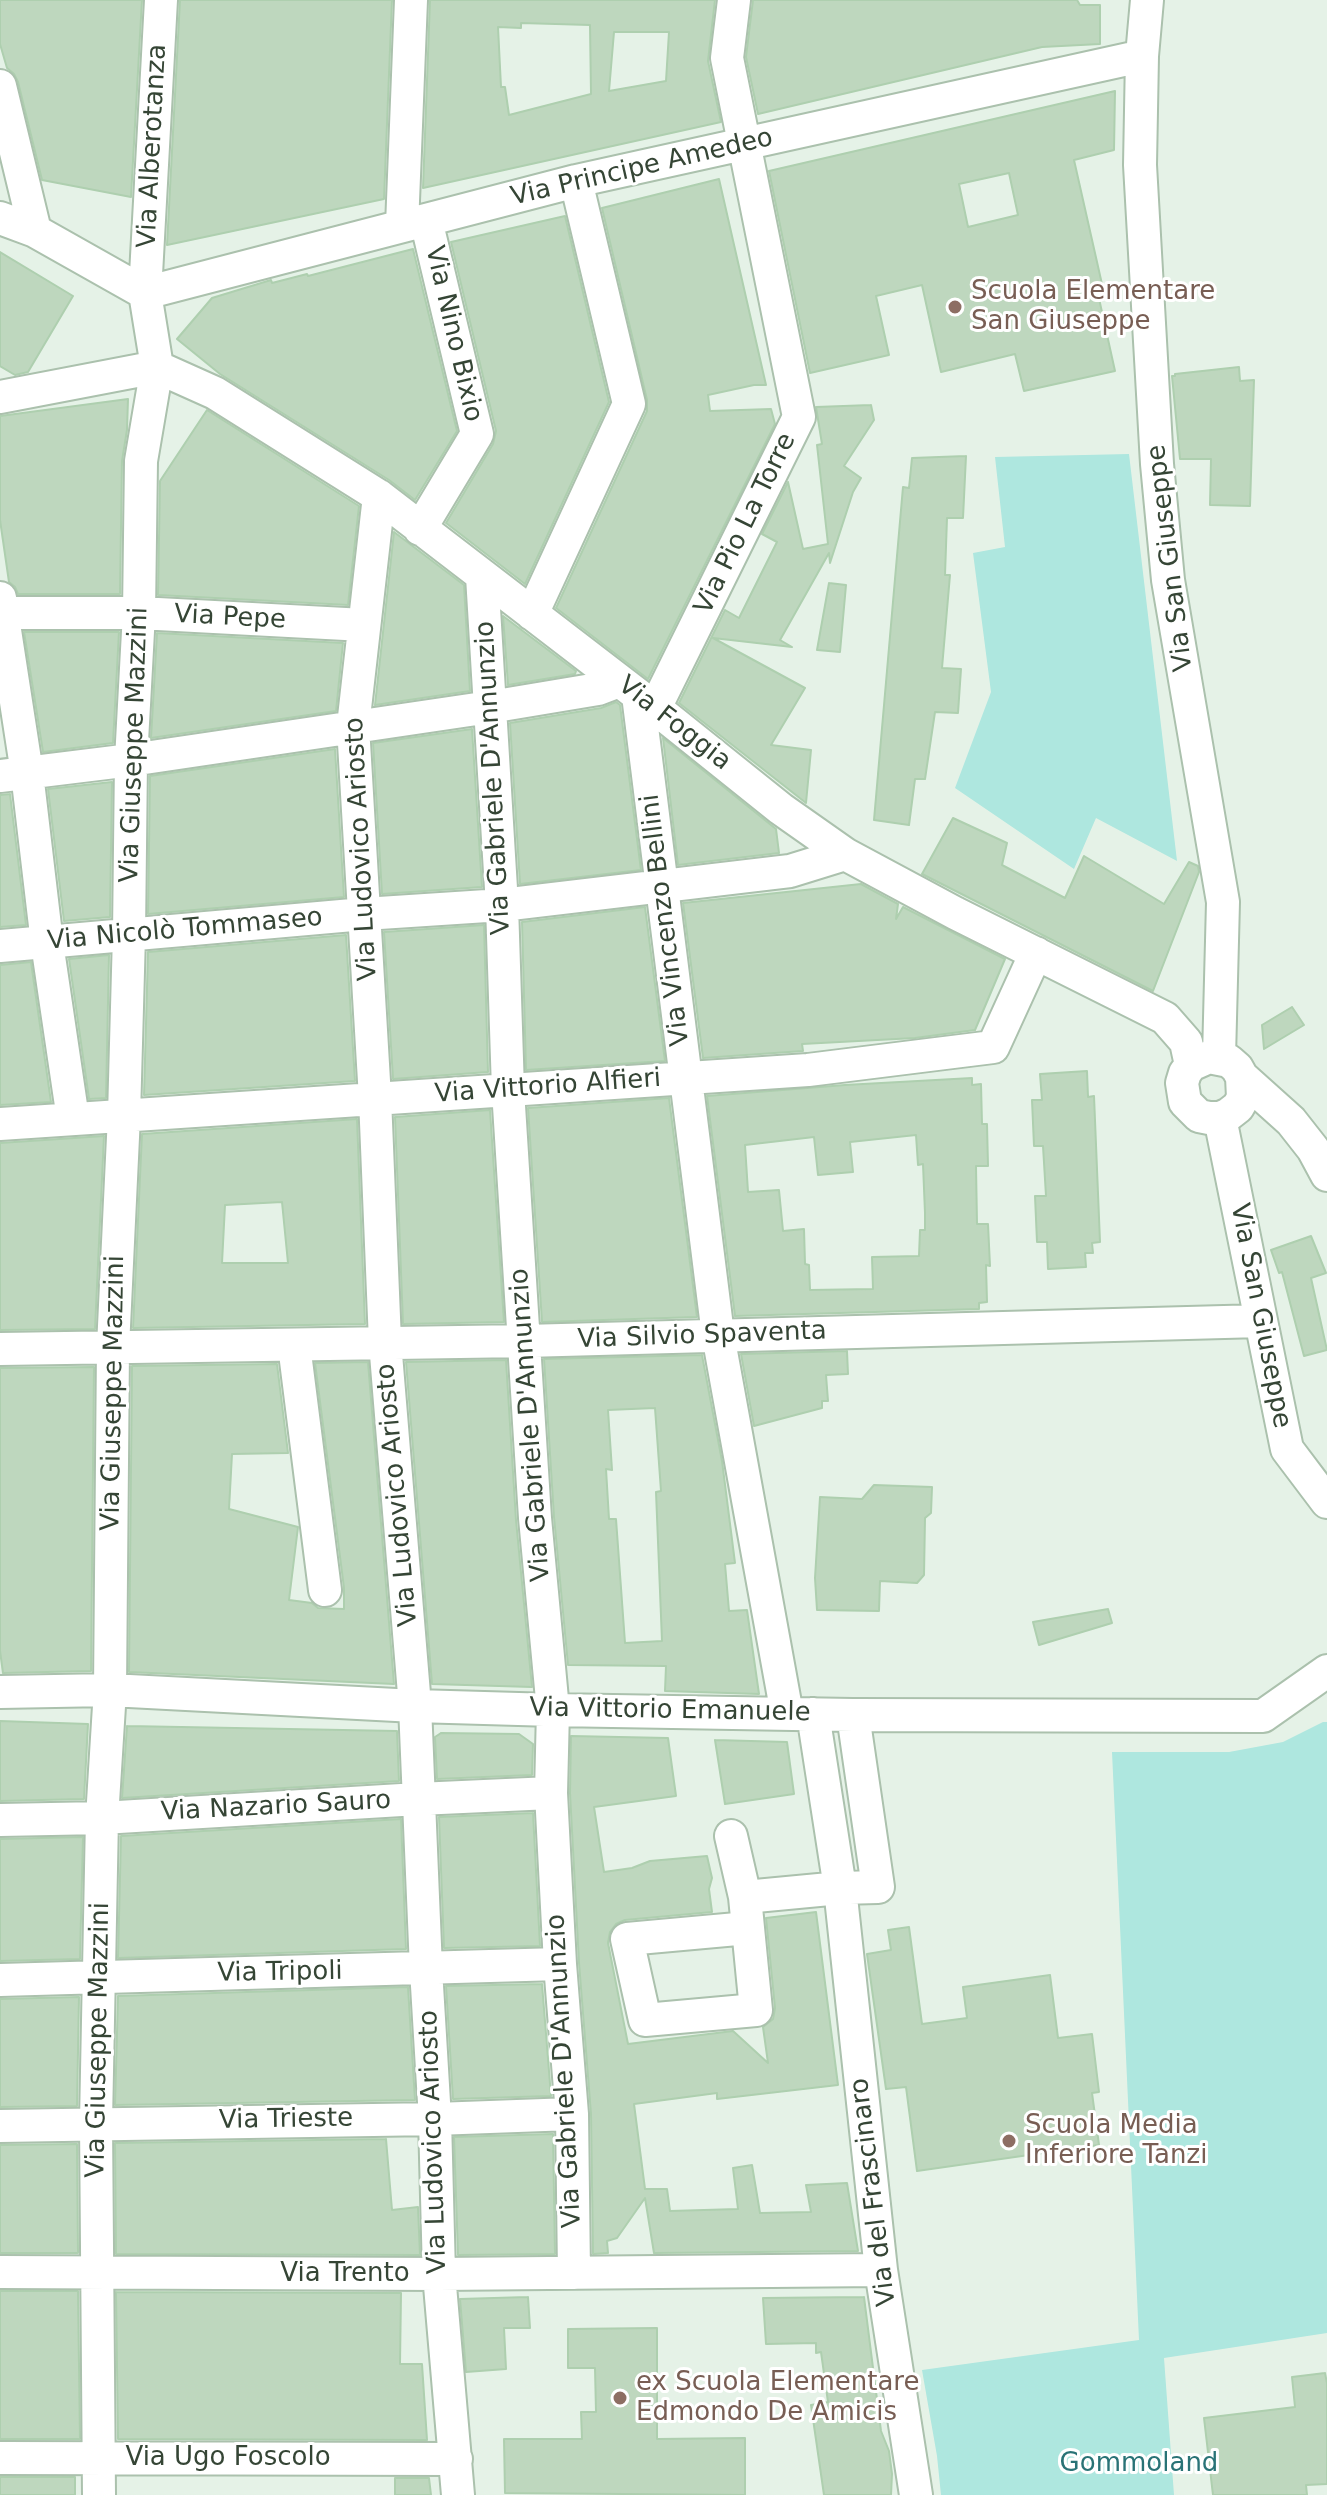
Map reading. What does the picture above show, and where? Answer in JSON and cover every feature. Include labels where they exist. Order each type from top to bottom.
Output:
[{"type":"street","name":"Via Alberotanza","points":[[145,293],[161,0]]},
{"type":"street","name":"Via Nino Bixio","points":[[411,0],[414,223],[477,434],[420,529]]},
{"type":"street","name":"Via Pio La Torre","points":[[637,695],[799,417],[727,58],[734,0]]},
{"type":"street","name":"Via San Giuseppe","points":[[1147,0],[1142,56],[1140,165],[1157,464],[1168,580],[1223,902],[1218,1066]]},
{"type":"street","name":"Via Principe Amedeo","points":[[145,293],[576,181],[1142,56]]},
{"type":"street","points":[[0,86],[35,231]]},
{"type":"street","points":[[532,614],[629,404],[576,181]]},
{"type":"street","points":[[0,218],[35,231],[145,293]]},
{"type":"street","name":"Via Giuseppe Mazzini","points":[[99,2495],[96,2122],[102,1818],[110,1690],[113,1347],[124,1116],[141,461],[157,367],[145,293]]},
{"type":"street","points":[[0,397],[157,367]]},
{"type":"street","name":"Via Foggia","points":[[157,367],[215,393],[379,496],[781,809],[845,854],[1165,1018],[1186,1042],[1218,1066]]},
{"type":"street","name":"Via Ludovico Ariosto","points":[[379,496],[353,726],[375,1098],[385,1342],[415,1706],[435,2119],[439,2274],[458,2495]]},
{"type":"street","name":"Via Gabriele D'Annunzio","points":[[482,576],[502,905],[508,1090],[535,1518],[553,1710],[551,1793],[572,2114],[574,2273]]},
{"type":"street","points":[[1,608],[14,775],[47,943],[73,1119]]},
{"type":"street","name":"Via Pepe","points":[[1,608],[364,625]]},
{"type":"street","points":[[14,775],[598,689],[637,695]]},
{"type":"street","name":"Via Vincenzo Bellini","points":[[637,695],[718,1335],[800,1714]]},
{"type":"street","name":"Via Nicolò Tommaseo","points":[[0,946],[502,905],[790,871],[845,854]]},
{"type":"street","name":"Via Vittorio Alfieri","points":[[0,1124],[808,1070],[993,1047],[1036,953]]},
{"type":"street","points":[[1218,1066],[1291,1121],[1313,1149],[1327,1175]]},
{"type":"street","name":"Via San Giuseppe","points":[[1218,1066],[1244,1087],[1238,1107],[1220,1118],[1199,1116],[1185,1102],[1182,1083],[1185,1073],[1218,1066]]},
{"type":"street","name":"Via San Giuseppe","points":[[1220,1118],[1287,1449],[1327,1502]]},
{"type":"street","name":"Via Silvio Spaventa","points":[[0,1349],[525,1341],[1261,1321]]},
{"type":"street","points":[[294,1345],[325,1590]]},
{"type":"street","name":"Via Vittorio Emanuele","points":[[0,1692],[110,1690],[553,1710],[853,1715],[1263,1716],[1327,1671]]},
{"type":"street","name":"Via del Frascinaro","points":[[800,1714],[840,1888],[881,2270],[916,2495]]},
{"type":"street","points":[[731,1836],[747,1913],[840,1888],[878,1887],[853,1715]]},
{"type":"street","name":"Via Nazario Sauro","points":[[0,1820],[102,1818],[551,1793]]},
{"type":"street","name":"Via Tripoli","points":[[0,1980],[560,1964]]},
{"type":"street","name":"Via Trieste","points":[[0,2126],[572,2114]]},
{"type":"street","name":"Via Trento","points":[[0,2272],[439,2274],[881,2270]]},
{"type":"street","name":"Via Ugo Foscolo","points":[[0,2458],[456,2459]]},
{"type":"green space","points":[[1129,454],[1177,861],[1096,818],[1074,869],[955,788],[991,692],[973,553],[1005,547],[995,457]]},
{"type":"green space","name":"Gommoland","points":[[1327,1722],[1327,2333],[1164,2358],[1174,2495],[941,2495],[922,2370],[1139,2340],[1112,1752],[1229,1752],[1283,1742]]},
{"type":"building","points":[[0,0],[142,0],[131,197],[42,180],[18,82],[7,68],[0,44]]},
{"type":"building","points":[[180,0],[392,0],[384,199],[167,245]]},
{"type":"building","points":[[430,0],[715,0],[708,61],[721,122],[423,188]],"holes":[[[521,23],[590,25],[591,94],[509,115],[505,87],[501,87],[498,27],[521,28]],[[614,32],[669,32],[666,81],[609,91]]]},
{"type":"building","points":[[753,0],[1077,0],[1080,5],[1100,5],[1100,44],[1042,47],[758,114],[746,57]]},
{"type":"building","points":[[1115,91],[1114,150],[1074,160],[1104,293],[1098,294],[1115,371],[1024,391],[1015,354],[941,372],[922,285],[876,296],[889,355],[810,373],[769,171]],"holes":[[[1009,173],[1018,215],[968,227],[959,184]]]},
{"type":"building","points":[[719,179],[766,385],[708,395],[710,411],[771,409],[775,424],[648,679],[556,608],[647,411],[602,208]]},
{"type":"building","points":[[565,216],[609,402],[525,584],[446,523],[493,444],[496,431],[451,242]]},
{"type":"building","points":[[413,249],[457,431],[415,500],[389,480],[220,374],[177,339],[212,298],[271,280],[272,283],[308,276]]},
{"type":"building","points":[[0,252],[73,296],[28,372],[15,375],[0,366]]},
{"type":"building","points":[[1239,367],[1240,381],[1254,380],[1250,506],[1210,505],[1211,459],[1180,459],[1172,376]]},
{"type":"building","points":[[128,399],[122,461],[120,594],[18,594],[9,582],[0,520],[0,416]]},
{"type":"building","points":[[871,405],[874,420],[844,466],[861,478],[853,492],[830,563],[829,553],[780,640],[792,647],[713,638],[805,688],[771,745],[811,750],[806,803],[679,703],[725,610],[739,618],[777,542],[762,534],[788,482],[803,549],[828,544],[817,445],[822,444],[816,407]]},
{"type":"building","points":[[207,410],[359,506],[348,605],[158,595],[160,481]]},
{"type":"building","points":[[966,456],[963,518],[947,518],[945,575],[950,575],[942,668],[961,669],[958,713],[935,712],[925,779],[915,779],[909,825],[874,820],[903,487],[909,488],[912,458]]},
{"type":"building","points":[[394,532],[464,585],[470,691],[375,705]]},
{"type":"building","points":[[829,583],[846,585],[840,652],[817,650]]},
{"type":"building","points":[[503,616],[576,671],[575,674],[508,685]]},
{"type":"building","points":[[24,632],[119,632],[113,743],[43,752]]},
{"type":"building","points":[[157,633],[343,643],[336,711],[151,738]]},
{"type":"building","points":[[616,702],[620,705],[641,870],[520,884],[510,723],[601,708]]},
{"type":"building","points":[[472,729],[482,887],[382,894],[373,743]]},
{"type":"building","points":[[663,738],[776,829],[779,853],[678,865]]},
{"type":"building","points":[[335,749],[344,897],[148,914],[150,776]]},
{"type":"building","points":[[112,782],[110,917],[64,921],[48,789]]},
{"type":"building","points":[[10,794],[26,925],[0,927],[0,795]]},
{"type":"building","points":[[953,818],[1007,843],[1002,865],[1065,898],[1084,856],[1164,904],[1189,862],[1198,866],[1199,872],[1153,991],[922,874]]},
{"type":"building","points":[[861,884],[898,904],[896,919],[903,907],[1005,959],[975,1030],[915,1038],[802,1044],[803,1051],[703,1058],[683,903]]},
{"type":"building","points":[[645,907],[665,1061],[526,1070],[522,922]]},
{"type":"building","points":[[484,925],[488,1072],[393,1079],[384,932]]},
{"type":"building","points":[[346,935],[355,1081],[144,1095],[148,952]]},
{"type":"building","points":[[109,955],[106,1098],[89,1099],[69,959]]},
{"type":"building","points":[[31,962],[51,1102],[0,1105],[0,965]]},
{"type":"building","points":[[1292,1007],[1304,1025],[1264,1049],[1262,1025]]},
{"type":"building","points":[[1087,1071],[1088,1097],[1094,1096],[1100,1242],[1092,1243],[1093,1253],[1085,1253],[1086,1267],[1048,1269],[1047,1242],[1037,1242],[1035,1196],[1046,1196],[1043,1146],[1034,1146],[1032,1100],[1042,1100],[1040,1074]]},
{"type":"building","points":[[972,1078],[972,1085],[981,1084],[982,1124],[987,1124],[988,1166],[976,1166],[977,1224],[988,1224],[990,1266],[986,1265],[987,1302],[979,1303],[979,1309],[735,1316],[707,1096]],"holes":[[[916,1135],[918,1165],[923,1164],[925,1213],[925,1230],[920,1230],[919,1256],[872,1257],[873,1289],[810,1290],[809,1265],[805,1264],[804,1229],[783,1231],[779,1190],[748,1192],[745,1145],[814,1137],[818,1175],[853,1172],[850,1142]]]},
{"type":"building","points":[[669,1098],[697,1317],[542,1322],[528,1108]]},
{"type":"building","points":[[490,1110],[504,1322],[403,1324],[395,1117]]},
{"type":"building","points":[[357,1119],[365,1324],[133,1328],[142,1134]],"holes":[[[282,1202],[288,1263],[222,1263],[225,1205]]]},
{"type":"building","points":[[104,1136],[95,1329],[0,1330],[0,1143]]},
{"type":"building","points":[[1311,1236],[1326,1273],[1311,1278],[1327,1350],[1304,1356],[1282,1272],[1279,1273],[1271,1250]]},
{"type":"building","points":[[847,1351],[848,1374],[826,1375],[828,1401],[822,1401],[822,1408],[754,1426],[741,1354]]},
{"type":"building","points":[[702,1355],[722,1461],[735,1563],[725,1564],[729,1611],[747,1610],[759,1694],[665,1691],[666,1666],[568,1665],[544,1359]],"holes":[[[655,1408],[661,1491],[656,1492],[662,1641],[625,1643],[616,1519],[609,1519],[606,1469],[612,1470],[608,1410]]]},
{"type":"building","points":[[506,1360],[516,1520],[532,1687],[432,1684],[406,1362]]},
{"type":"building","points":[[368,1362],[394,1684],[129,1672],[132,1366],[277,1364],[288,1453],[232,1454],[229,1509],[298,1527],[289,1600],[312,1603],[318,1608],[344,1609],[344,1588],[315,1363]]},
{"type":"building","points":[[94,1367],[91,1671],[3,1673],[0,1651],[0,1368]]},
{"type":"building","points":[[874,1485],[932,1487],[931,1513],[925,1518],[924,1575],[917,1583],[880,1581],[879,1611],[817,1610],[815,1578],[820,1497],[862,1499]]},
{"type":"building","points":[[1108,1609],[1112,1623],[1039,1645],[1033,1622]]},
{"type":"building","points":[[0,1721],[88,1724],[84,1799],[0,1801]]},
{"type":"building","points":[[127,1726],[397,1731],[399,1781],[122,1798]]},
{"type":"building","points":[[441,1733],[519,1734],[533,1744],[532,1775],[437,1779],[435,1737]]},
{"type":"building","points":[[571,1736],[668,1738],[676,1796],[594,1807],[604,1872],[632,1868],[650,1861],[707,1856],[712,1878],[709,1889],[712,1912],[625,1920],[616,1924],[610,1932],[608,1943],[628,2044],[733,2031],[768,2063],[763,2027],[773,2019],[775,2008],[766,1918],[816,1912],[838,2085],[717,2099],[717,2093],[634,2104],[645,2189],[667,2189],[670,2211],[738,2209],[733,2168],[752,2165],[760,2213],[811,2212],[806,2185],[847,2183],[858,2251],[654,2253],[645,2198],[617,2238],[607,2241],[608,2253],[593,2254],[591,2114],[570,1793]]},
{"type":"building","points":[[715,1740],[787,1742],[794,1794],[725,1804]]},
{"type":"building","points":[[533,1813],[540,1946],[444,1948],[439,1817]]},
{"type":"building","points":[[401,1819],[406,1949],[118,1958],[121,1836]]},
{"type":"building","points":[[83,1837],[80,1959],[0,1961],[0,1839]]},
{"type":"building","points":[[909,1927],[922,2024],[967,2018],[963,1987],[1050,1975],[1058,2038],[1092,2034],[1099,2092],[1092,2093],[1099,2145],[917,2171],[906,2087],[886,2089],[867,1954],[891,1950],[888,1930]]},
{"type":"building","points":[[542,1984],[551,2096],[453,2099],[446,1986]]},
{"type":"building","points":[[408,1987],[415,2100],[115,2105],[118,1996]]},
{"type":"building","points":[[79,1997],[77,2106],[0,2107],[0,1999]]},
{"type":"building","points":[[553,2134],[555,2254],[458,2255],[454,2137]]},
{"type":"building","points":[[386,2139],[392,2210],[418,2207],[420,2255],[116,2254],[115,2143]]},
{"type":"building","points":[[77,2144],[78,2253],[0,2253],[0,2145]]},
{"type":"building","points":[[0,2291],[78,2291],[80,2439],[0,2439]]},
{"type":"building","points":[[116,2292],[401,2293],[400,2364],[422,2364],[427,2440],[118,2439]]},
{"type":"building","points":[[528,2297],[530,2328],[504,2328],[506,2369],[466,2372],[460,2299]]},
{"type":"building","points":[[864,2297],[881,2431],[889,2451],[891,2495],[824,2495],[811,2405],[828,2402],[821,2352],[816,2353],[816,2343],[766,2344],[763,2298]]},
{"type":"building","points":[[657,2328],[657,2439],[745,2438],[745,2495],[505,2493],[504,2439],[582,2439],[581,2412],[596,2412],[595,2368],[568,2368],[568,2329]]},
{"type":"building","points":[[1325,2373],[1327,2484],[1306,2485],[1307,2495],[1213,2495],[1204,2418],[1295,2407],[1292,2377]]},
{"type":"building","points":[[0,2477],[75,2477],[75,2495],[0,2495]]},
{"type":"building","points":[[395,2478],[429,2478],[431,2495],[395,2495]]},
{"type":"place","name":"Scuola Elementare San Giuseppe","points":[[955,307]]},
{"type":"place","name":"Scuola Media Inferiore Tanzi","points":[[1009,2141]]},
{"type":"place","name":"ex Scuola Elementare Edmondo De Amicis","points":[[620,2398]]}]
